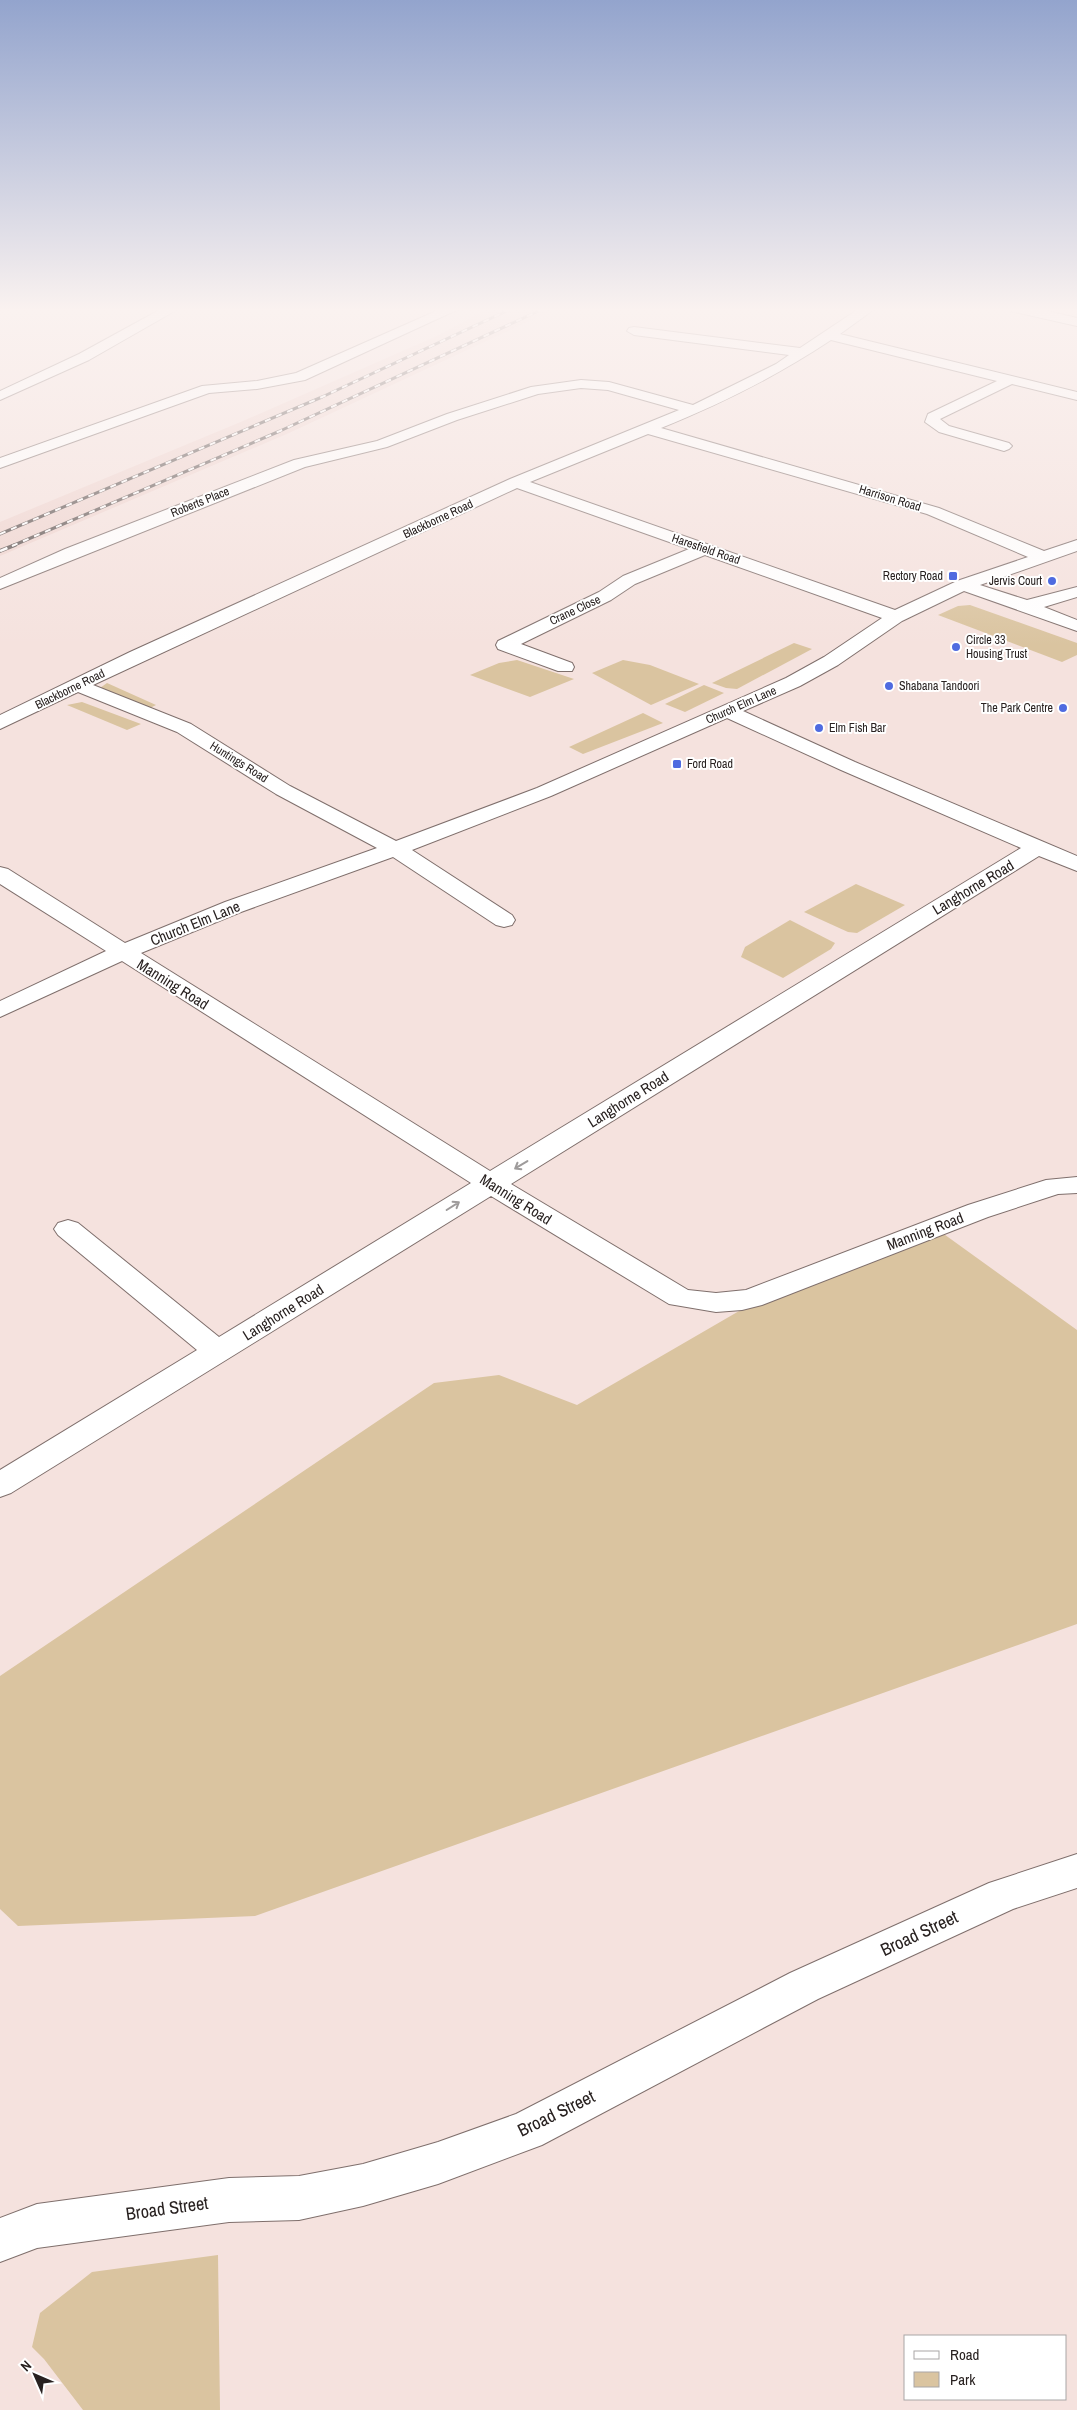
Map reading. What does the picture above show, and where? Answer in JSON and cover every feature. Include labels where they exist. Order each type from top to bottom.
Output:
[{"type":"street","points":[[0,462],[118,420]]},
{"type":"street","name":"Roberts Place","points":[[0,584],[71,553],[300,463],[382,444],[443,420]]},
{"type":"street","name":"Blackborne Road","points":[[0,723],[77,685],[516,482],[669,420]]},
{"type":"street","points":[[932,420],[944,429],[1004,446]]},
{"type":"street","name":"Harrison Road","points":[[648,429],[933,511],[1041,556]]},
{"type":"street","name":"Haresfield Road","points":[[516,482],[896,616]]},
{"type":"street","name":"Church Elm Lane","points":[[0,1010],[123,952],[233,907],[395,849],[544,792],[793,682],[831,660],[896,616],[963,585],[1041,556],[1077,545]]},
{"type":"street","name":"Crane Close","points":[[566,667],[504,645],[605,596],[629,580],[705,549]]},
{"type":"street","points":[[963,585],[1027,606],[1077,626]]},
{"type":"street","points":[[1027,606],[1077,592]]},
{"type":"street","name":"Huntings Road","points":[[77,685],[184,728],[283,790],[395,849]]},
{"type":"street","points":[[727,711],[848,766],[1077,864]]},
{"type":"street","name":"Langhorne Road","points":[[0,1485],[1038,847]]},
{"type":"street","points":[[395,849],[504,920]]},
{"type":"street","name":"Manning Road","points":[[0,874],[490,1183],[660,1288],[679,1297],[726,1304],[752,1298],[978,1210],[1056,1186],[1077,1185]]},
{"type":"street","points":[[68,1230],[218,1352]]},
{"type":"street","name":"Broad Street","points":[[0,2240],[37,2226],[229,2200],[299,2198],[363,2185],[438,2162],[527,2130],[804,1986],[1002,1895],[1077,1871]]},
{"type":"shaded area","points":[[316,420],[0,556],[0,522],[243,421]]},
{"type":"green space","points":[[970,605],[1077,643],[1077,655],[1062,662],[938,615],[958,606]]},
{"type":"green space","points":[[794,643],[812,649],[737,689],[726,688],[712,683]]},
{"type":"green space","points":[[517,660],[574,679],[530,697],[470,675],[499,663]]},
{"type":"green space","points":[[623,660],[650,665],[699,684],[651,705],[592,673]]},
{"type":"green space","points":[[107,683],[156,705],[146,710],[100,688]]},
{"type":"green space","points":[[704,685],[724,693],[685,712],[665,704]]},
{"type":"green space","points":[[82,702],[141,724],[127,730],[67,705]]},
{"type":"green space","points":[[643,713],[663,723],[583,754],[569,747]]},
{"type":"green space","points":[[856,884],[905,905],[857,933],[848,932],[804,912]]},
{"type":"green space","points":[[790,920],[835,943],[831,949],[783,978],[741,957],[745,947]]},
{"type":"green space","points":[[941,1232],[1077,1330],[1077,1624],[255,1916],[18,1926],[0,1909],[0,1676],[434,1383],[499,1375],[577,1405],[746,1307]]},
{"type":"green space","points":[[218,2255],[220,2410],[83,2410],[44,2359],[32,2347],[40,2313],[92,2272]]},
{"type":"railway","points":[[0,534],[267,420]]},
{"type":"railway","points":[[12,546],[303,420]]},
{"type":"railway","points":[[0,551],[15,545]]},
{"type":"place","name":"Rectory Road","points":[[953,576]]},
{"type":"place","name":"Jervis Court","points":[[1052,581]]},
{"type":"place","name":"Circle 33 Housing Trust","points":[[956,647]]},
{"type":"place","name":"Shabana Tandoori","points":[[889,686]]},
{"type":"place","name":"The Park Centre","points":[[1063,708]]},
{"type":"place","name":"Elm Fish Bar","points":[[819,728]]},
{"type":"place","name":"Ford Road","points":[[677,764]]}]
